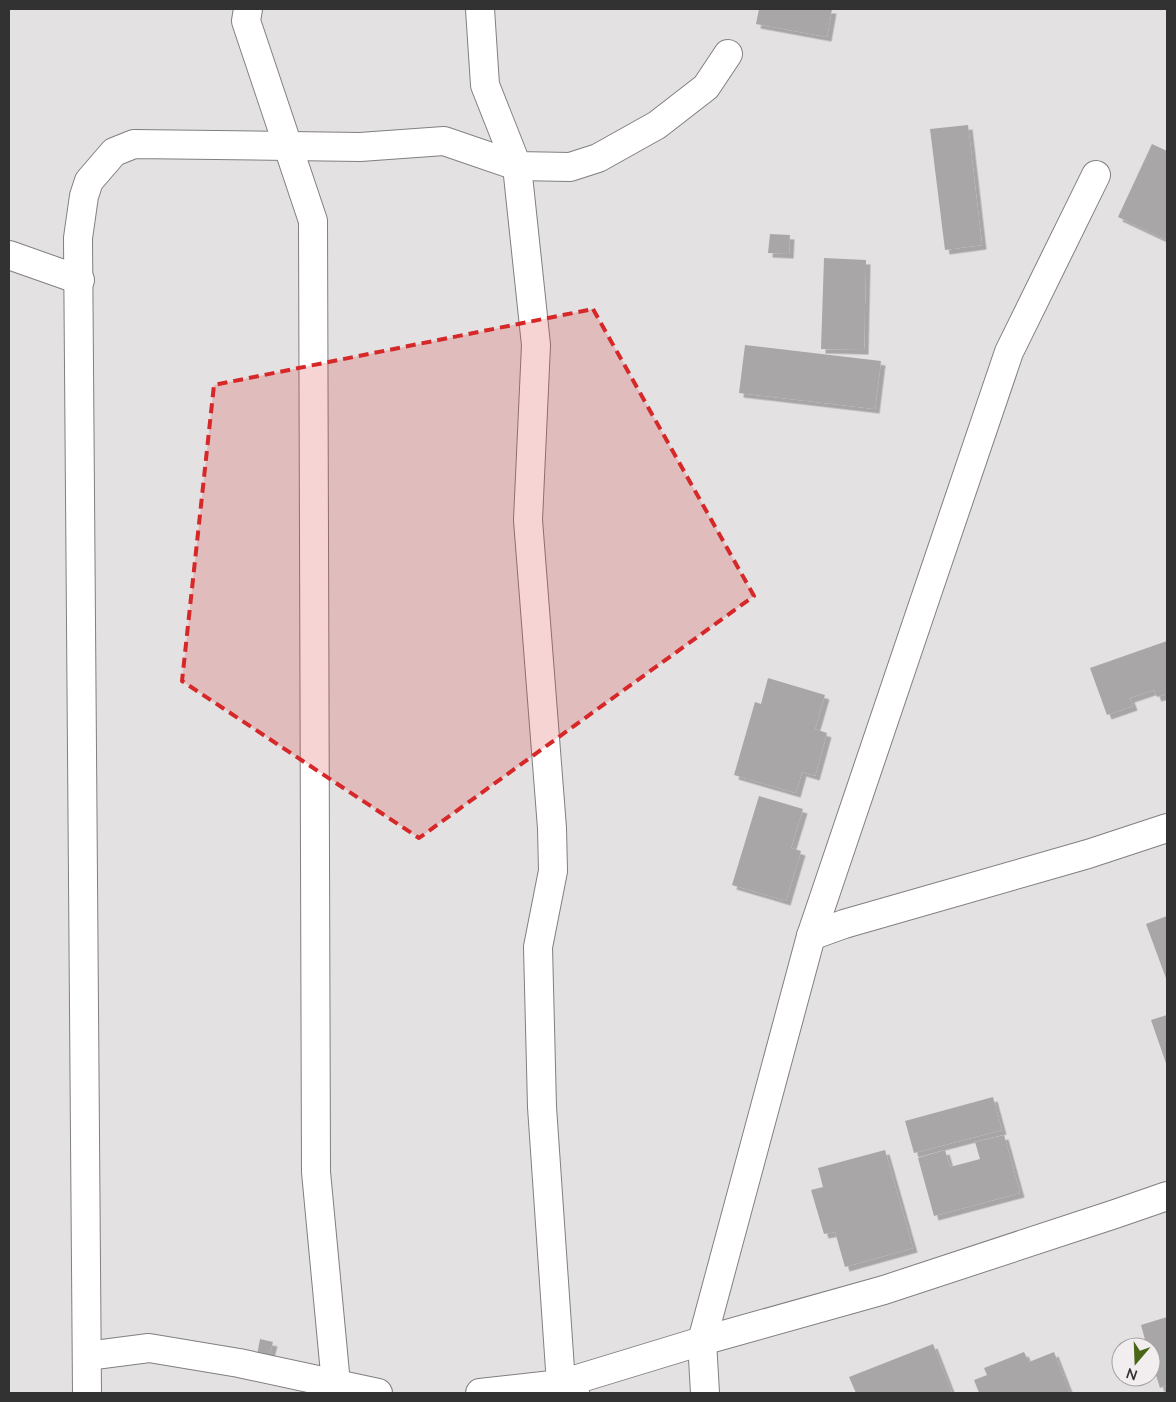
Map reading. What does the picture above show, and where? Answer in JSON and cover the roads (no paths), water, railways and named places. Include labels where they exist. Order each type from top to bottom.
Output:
[{"type":"street","points":[[248,9],[246,21],[314,221],[316,1172],[336,1384]]},
{"type":"street","points":[[480,9],[485,84],[517,166],[536,345],[528,520],[552,828],[553,871],[538,948],[542,1107],[568,1389]]},
{"type":"street","points":[[87,1393],[80,280],[78,238],[84,196],[89,182],[114,152],[134,144],[360,147],[444,141],[517,166],[570,167],[598,158],[657,126],[706,87],[728,54]]},
{"type":"street","points":[[706,1393],[702,1341],[811,936],[1009,352],[1096,174]]},
{"type":"street","points":[[11,262],[80,280]]},
{"type":"street","points":[[811,936],[853,922],[1088,854],[1167,828]]},
{"type":"street","points":[[480,1393],[568,1389],[702,1341],[884,1290],[1167,1196]]},
{"type":"street","points":[[87,1356],[149,1348],[239,1363],[378,1393]]}]
